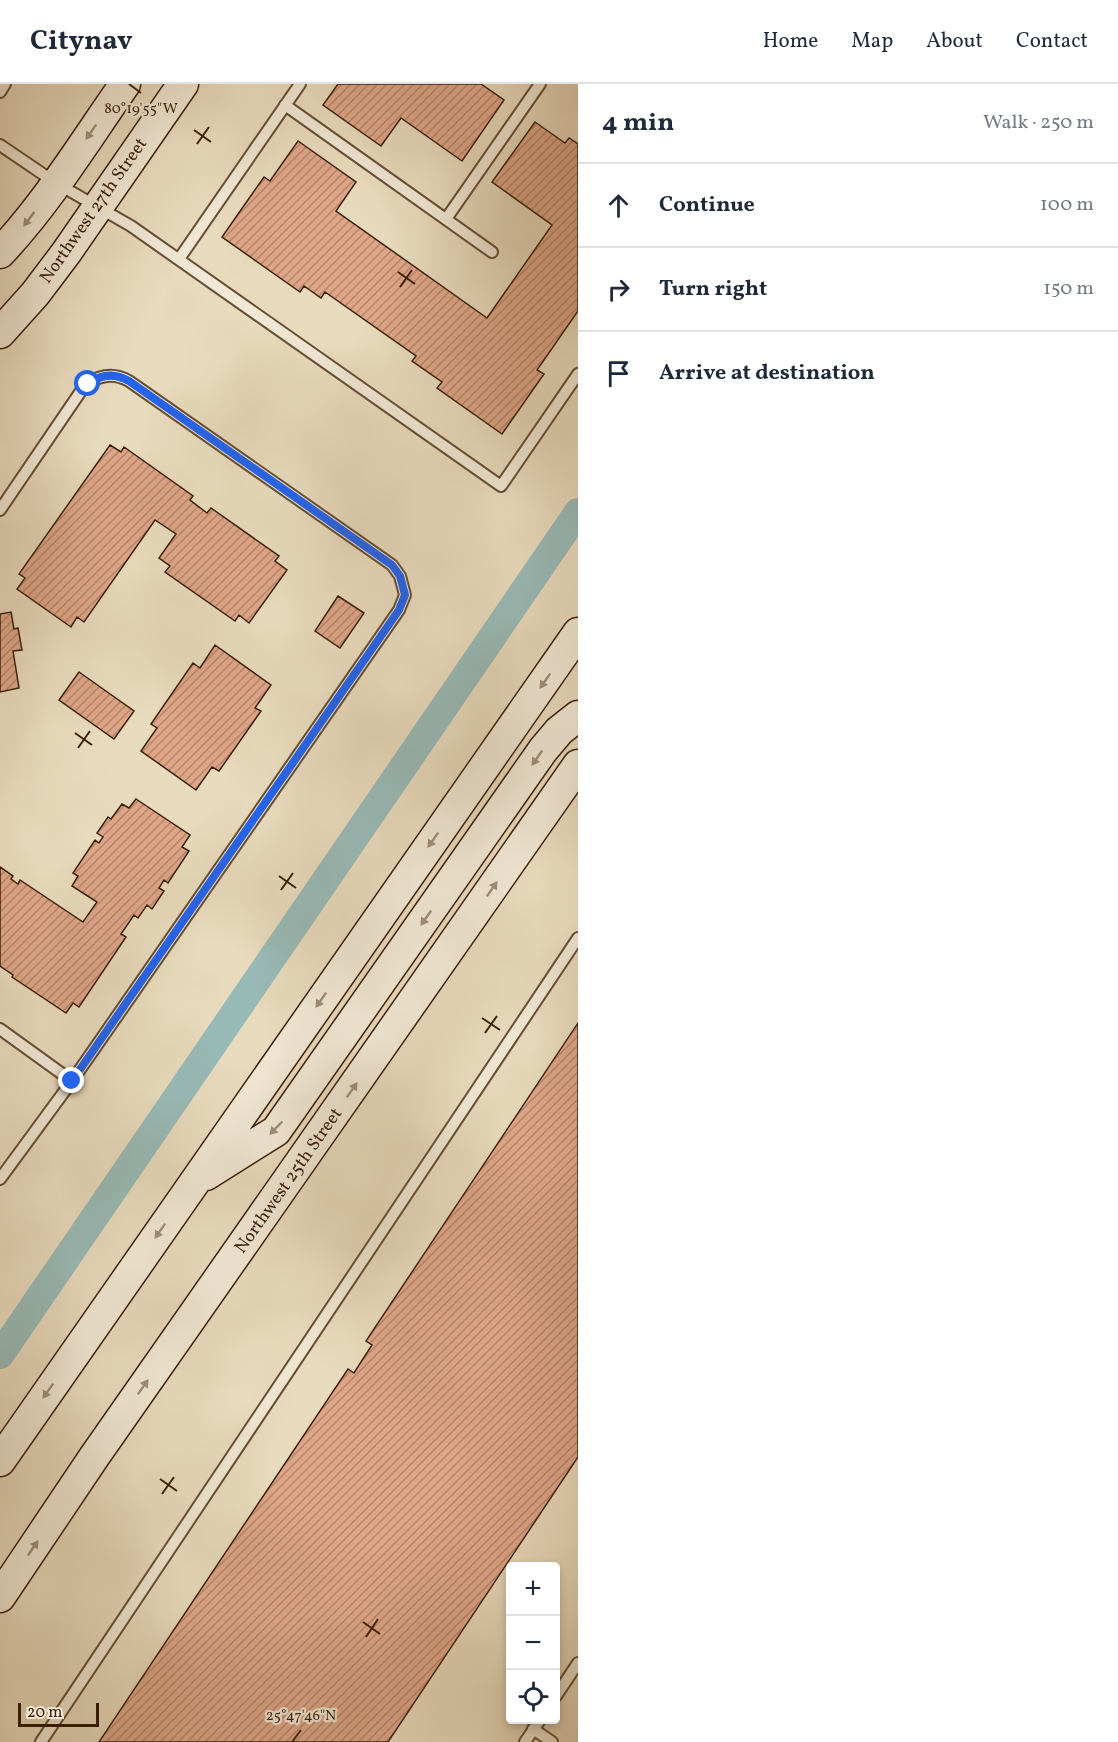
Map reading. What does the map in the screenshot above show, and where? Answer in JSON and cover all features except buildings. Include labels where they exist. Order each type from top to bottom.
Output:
[{"type":"main road","points":[[0,253],[56,183],[125,84]]},
{"type":"main road","name":"Northwest 27th Street","points":[[0,333],[35,294],[183,84]]},
{"type":"main road","points":[[0,1461],[578,633]]},
{"type":"main road","points":[[193,1183],[276,1131],[543,750],[559,731],[578,716]]},
{"type":"main road","name":"Northwest 25th Street","points":[[0,1597],[100,1448],[578,765]]},
{"type":"lane","points":[[0,92],[5,84]]},
{"type":"lane","points":[[179,259],[300,84]]},
{"type":"lane","points":[[446,219],[540,84]]},
{"type":"lane","points":[[285,105],[492,252]]},
{"type":"lane","points":[[0,145],[56,183],[131,226],[501,486],[578,374]]},
{"type":"lane","points":[[0,510],[83,388],[99,378],[116,376],[129,381],[392,565],[400,576],[405,595],[392,620],[72,1081],[0,1179]]},
{"type":"lane","points":[[41,1742],[578,938]]},
{"type":"lane","points":[[0,1029],[72,1081]]},
{"type":"lane","points":[[560,1689],[578,1663]]},
{"type":"lane","points":[[525,1742],[536,1724]]},
{"type":"lane","points":[[533,1729],[552,1742]]},
{"type":"waterway","points":[[0,1355],[578,512]]},
{"type":"route","points":[[72,1081],[399,610],[405,595],[400,576],[392,565],[129,381],[111,375],[94,379],[88,384]]}]
